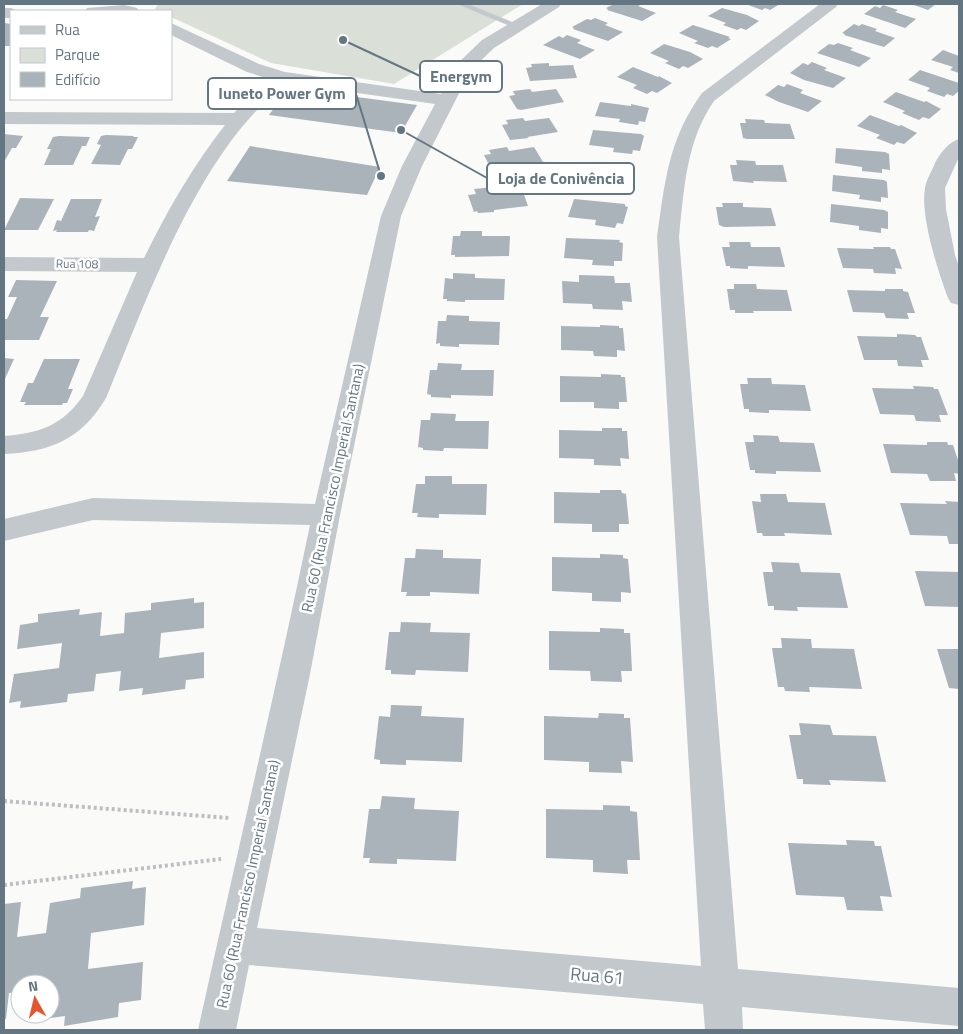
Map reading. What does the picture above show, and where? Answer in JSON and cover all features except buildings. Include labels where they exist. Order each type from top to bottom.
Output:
[{"type":"street","points":[[74,10],[93,4]]},
{"type":"street","name":"Rua 60 (Rua Francisco Imperial Santana)","points":[[217,1030],[261,820],[296,674],[326,515],[391,216],[412,166],[463,68],[488,44],[553,4]]},
{"type":"street","points":[[724,1030],[668,237],[679,157],[693,117],[700,106],[708,97],[830,4]]},
{"type":"street","points":[[172,28],[254,68],[283,77],[446,100]]},
{"type":"street","points":[[4,446],[38,441],[61,433],[82,416],[94,398],[151,265],[199,172],[238,119],[262,92],[283,77]]},
{"type":"street","points":[[4,118],[238,119]]},
{"type":"street","points":[[959,145],[947,159],[935,188],[950,236],[944,254],[959,298]]},
{"type":"street","name":"Rua 108","points":[[4,264],[151,265]]},
{"type":"street","points":[[4,530],[93,509],[326,515]]},
{"type":"street","name":"Rua 61","points":[[235,945],[959,1007]]},
{"type":"lane","points":[[461,4],[518,26]]},
{"type":"path","points":[[4,801],[261,820]]},
{"type":"path","points":[[4,886],[254,856]]},
{"type":"green space","points":[[158,4],[523,4],[394,84],[271,63],[172,17],[172,10],[155,9]]},
{"type":"place","name":"Energym","points":[[343,40]]},
{"type":"place","name":"Loja de Conivência","points":[[401,130]]},
{"type":"place","name":"Iuneto Power Gym","points":[[381,176]]}]
